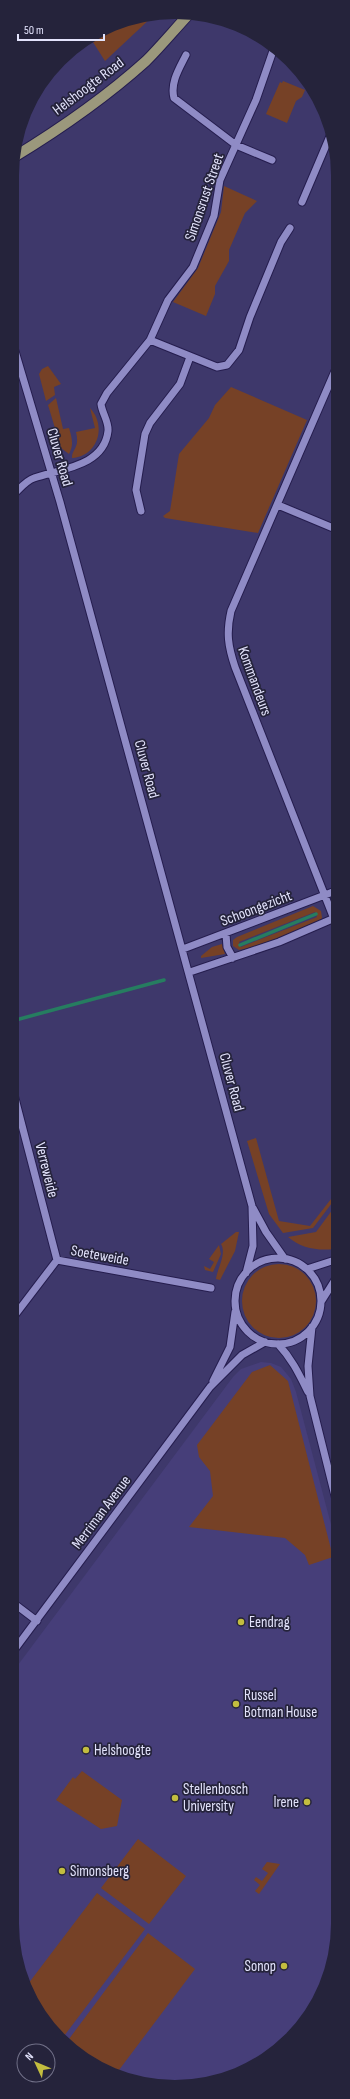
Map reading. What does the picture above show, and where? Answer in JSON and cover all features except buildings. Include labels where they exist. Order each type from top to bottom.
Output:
[{"type":"main road","name":"Helshoogte Road","points":[[20,153],[43,139],[121,82],[146,60],[184,19]]},
{"type":"street","name":"Simonsrust Street","points":[[52,474],[71,468],[90,459],[100,450],[108,432],[101,404],[107,393],[150,340],[168,300],[193,267],[214,216],[220,180],[256,100],[272,53]]},
{"type":"street","name":"Simonsrust Street","points":[[186,55],[176,73],[172,89],[174,98],[236,145],[272,160]]},
{"type":"street","points":[[302,202],[327,142]]},
{"type":"street","points":[[150,340],[217,368],[227,365],[234,358],[281,242],[290,228]]},
{"type":"street","points":[[142,512],[136,490],[145,434],[150,423],[180,384],[190,357]]},
{"type":"street","name":"Cluver Road","points":[[19,364],[52,474],[190,972],[252,1206],[253,1246],[246,1272]]},
{"type":"street","name":"Kommandeurs","points":[[331,380],[231,612],[227,630],[229,652],[324,895],[331,908]]},
{"type":"street","points":[[19,490],[32,479],[52,474]]},
{"type":"street","points":[[278,505],[331,527]]},
{"type":"street","name":"Schoongezicht","points":[[183,949],[226,934],[331,892]]},
{"type":"street","points":[[190,972],[233,958],[331,920]]},
{"type":"street","points":[[226,934],[227,947],[233,958]]},
{"type":"street","name":"Verreweide","points":[[19,1114],[57,1260]]},
{"type":"street","name":"Cluver Road","points":[[252,1206],[266,1232],[285,1259]]},
{"type":"street","points":[[321,1302],[317,1284],[307,1269],[297,1263],[277,1258],[260,1262],[246,1272],[237,1289],[236,1308],[238,1318],[246,1330],[257,1339],[278,1344],[297,1340],[312,1327],[317,1319],[321,1302],[331,1286]]},
{"type":"street","name":"Soeteweide","points":[[19,1310],[57,1260],[211,1288]]},
{"type":"street","points":[[307,1269],[331,1261]]},
{"type":"street","name":"Merriman Avenue","points":[[210,1387],[230,1347],[236,1308]]},
{"type":"street","points":[[310,1396],[308,1366],[312,1327]]},
{"type":"street","name":"Merriman Avenue","points":[[19,1645],[210,1387],[242,1355],[265,1342]]},
{"type":"street","points":[[278,1344],[290,1357],[298,1369],[310,1396],[331,1480]]},
{"type":"street","points":[[19,1607],[37,1621]]},
{"type":"shaded area","points":[[147,22],[105,61],[93,42],[125,27]]},
{"type":"shaded area","points":[[283,81],[305,90],[302,97],[296,101],[287,123],[266,114],[280,82],[282,83]]},
{"type":"shaded area","points":[[224,186],[257,201],[245,213],[229,250],[229,261],[215,286],[215,294],[206,316],[173,302],[198,268],[221,212]]},
{"type":"shaded area","points":[[48,366],[61,384],[54,387],[55,395],[46,401],[39,374],[42,369]]},
{"type":"shaded area","points":[[231,387],[307,420],[258,533],[165,518],[163,516],[170,511],[179,454],[209,418],[215,405]]},
{"type":"shaded area","points":[[56,398],[63,429],[69,428],[71,435],[72,444],[69,454],[61,448],[48,405]]},
{"type":"shaded area","points":[[90,408],[98,423],[99,431],[97,439],[94,446],[88,452],[81,456],[72,458],[77,442],[76,432],[95,428]]},
{"type":"shaded area","points":[[313,906],[321,911],[322,918],[319,922],[259,946],[239,950],[233,946],[233,940]],"holes":[[[315,912],[317,917],[241,947],[239,942]]]},
{"type":"shaded area","points":[[222,944],[225,954],[201,958],[201,956],[212,947]]},
{"type":"shaded area","points":[[256,1138],[279,1221],[310,1226],[331,1199],[331,1204],[313,1228],[283,1233],[269,1214],[247,1141]]},
{"type":"shaded area","points":[[331,1212],[331,1249],[321,1250],[310,1248],[298,1244],[288,1237],[316,1232]]},
{"type":"shaded area","points":[[236,1232],[239,1232],[235,1251],[220,1280],[216,1279],[223,1252],[221,1244]]},
{"type":"shaded area","points":[[219,1245],[221,1254],[213,1272],[205,1270],[204,1266],[210,1269],[214,1262],[209,1259]]},
{"type":"shaded area","points":[[279,1264],[300,1270],[310,1280],[316,1301],[310,1322],[300,1332],[279,1338],[258,1332],[248,1322],[242,1301],[248,1280],[258,1270]]},
{"type":"shaded area","name":"Stellenbosch University","points":[[261,1362],[271,1363],[281,1367],[291,1379],[296,1392],[331,1524],[330,1944],[323,1974],[306,2010],[292,2027],[270,2048],[244,2064],[215,2075],[185,2080],[155,2079],[135,2075],[115,2068],[88,2054],[80,2048],[58,2027],[45,2011],[27,1974],[19,1934],[19,1664],[233,1377],[241,1369]]},
{"type":"shaded area","points":[[270,1365],[288,1381],[331,1549],[331,1558],[309,1565],[305,1555],[285,1538],[189,1527],[213,1496],[210,1471],[199,1457],[197,1445],[252,1372]]},
{"type":"shaded area","points":[[82,1771],[122,1800],[117,1826],[101,1829],[56,1800],[73,1777],[75,1779]]},
{"type":"shaded area","points":[[138,1839],[186,1876],[149,1924],[101,1888]]},
{"type":"shaded area","points":[[267,1862],[280,1864],[259,1894],[255,1891],[260,1885],[254,1880],[256,1877],[262,1881],[268,1873],[262,1869]]},
{"type":"shaded area","points":[[97,1893],[145,1929],[65,2034],[45,2011],[30,1981]]},
{"type":"shaded area","points":[[148,1933],[195,1969],[119,2070],[88,2054],[69,2038]]},
{"type":"waterway","points":[[240,945],[316,914]]},
{"type":"waterway","points":[[19,1019],[164,980]]},
{"type":"place","name":"Eendrag","points":[[241,1622]]},
{"type":"place","name":"Russel Botman House","points":[[236,1704]]},
{"type":"place","name":"Helshoogte","points":[[86,1750]]},
{"type":"place","name":"Stellenbosch University","points":[[175,1798]]},
{"type":"place","name":"Irene","points":[[307,1802]]},
{"type":"place","name":"Simonsberg","points":[[62,1871]]},
{"type":"place","name":"Sonop","points":[[284,1966]]}]
